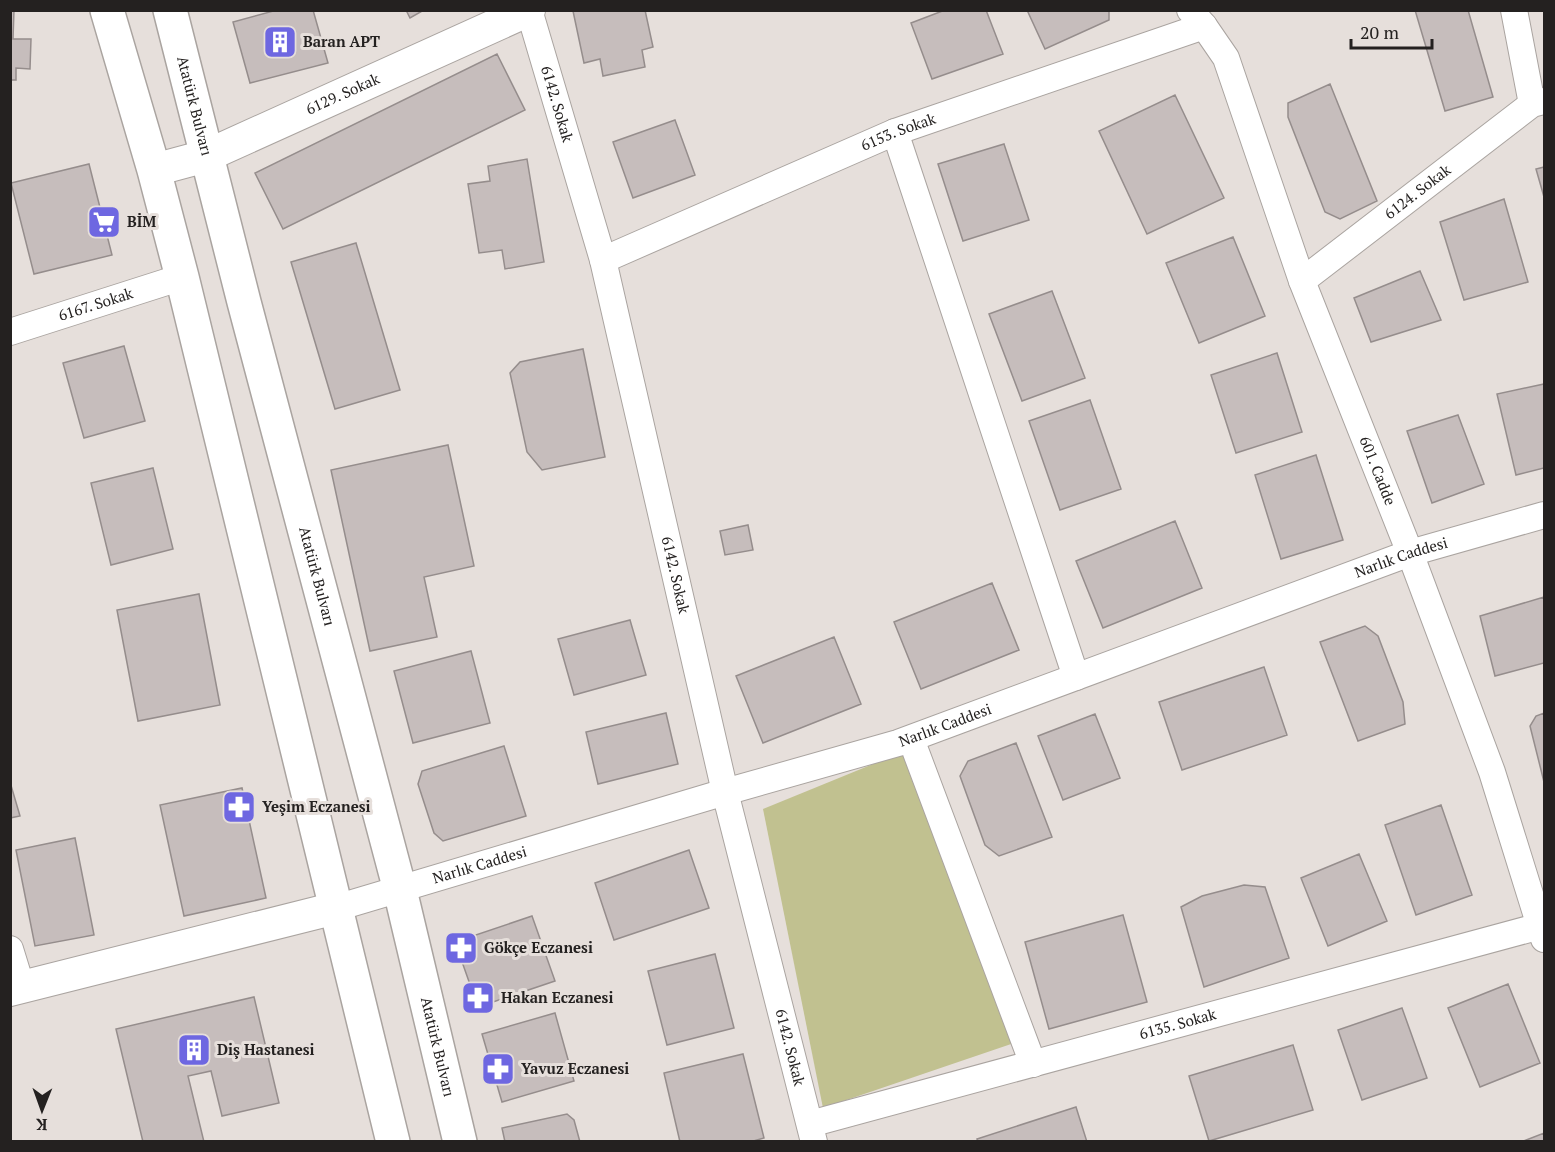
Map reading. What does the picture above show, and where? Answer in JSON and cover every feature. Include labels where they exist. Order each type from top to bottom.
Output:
[{"type":"main road","points":[[107,10],[154,170],[182,277],[393,1142]]},
{"type":"main road","name":"Atatürk Bulvarı","points":[[170,10],[206,156],[400,890],[460,1142]]},
{"type":"street","name":"6129. Sokak","points":[[154,170],[206,156],[529,10]]},
{"type":"street","name":"6142. Sokak","points":[[529,10],[603,260],[725,792],[812,1133]]},
{"type":"street","name":"6124. Sokak","points":[[1302,281],[1538,103],[1514,10]]},
{"type":"street","name":"6153. Sokak","points":[[603,260],[895,132],[1197,18]]},
{"type":"street","name":"601. Cadde","points":[[1197,18],[1226,58],[1302,281],[1410,553],[1492,772],[1543,930]]},
{"type":"street","points":[[895,132],[1076,677]]},
{"type":"street","name":"6167. Sokak","points":[[10,332],[182,277]]},
{"type":"street","name":"Narlık Caddesi","points":[[336,909],[725,792],[911,739],[1410,553],[1545,515]]},
{"type":"street","points":[[911,739],[1033,1064]]},
{"type":"street","points":[[10,949],[16,989],[336,909]]},
{"type":"street","name":"6135. Sokak","points":[[812,1133],[1033,1064],[1543,930]]},
{"type":"green space","points":[[905,751],[1017,1042],[823,1108],[763,809]]},
{"type":"building","points":[[10,10],[14,10],[13,39],[31,39],[30,69],[16,68],[16,80],[10,80]]},
{"type":"building","name":"Baran APT","points":[[277,10],[313,10],[328,63],[250,83],[233,22]]},
{"type":"building","points":[[406,10],[424,10],[410,18]]},
{"type":"building","points":[[645,10],[653,47],[642,50],[645,67],[603,76],[600,59],[584,63],[573,11]]},
{"type":"building","points":[[945,10],[986,10],[1003,54],[932,79],[911,23]]},
{"type":"building","points":[[1027,10],[1109,10],[1109,20],[1045,49]]},
{"type":"building","points":[[1415,10],[1468,10],[1493,97],[1445,111]]},
{"type":"building","points":[[497,54],[525,110],[283,229],[255,173]]},
{"type":"building","points":[[1330,84],[1377,201],[1340,219],[1325,212],[1288,117],[1288,103]]},
{"type":"building","points":[[1175,95],[1224,198],[1147,234],[1099,131]]},
{"type":"building","points":[[675,120],[695,175],[633,198],[613,142]]},
{"type":"building","points":[[1004,144],[1029,220],[963,241],[938,164]]},
{"type":"building","points":[[527,159],[544,262],[505,269],[502,250],[479,253],[468,184],[490,181],[488,166]]},
{"type":"building","points":[[89,164],[112,255],[34,274],[11,183]]},
{"type":"building","points":[[1544,167],[1544,197],[1536,169]]},
{"type":"building","points":[[1504,199],[1528,282],[1464,300],[1440,222]]},
{"type":"building","points":[[1233,237],[1265,316],[1199,343],[1166,263]]},
{"type":"building","points":[[356,243],[400,390],[335,409],[291,262]]},
{"type":"building","points":[[1420,271],[1441,320],[1371,342],[1354,298]]},
{"type":"building","points":[[1052,291],[1085,378],[1022,401],[989,314]]},
{"type":"building","points":[[124,346],[145,421],[84,438],[63,363]]},
{"type":"building","points":[[583,349],[605,457],[542,470],[527,452],[510,373],[520,362]]},
{"type":"building","points":[[1277,353],[1302,432],[1236,453],[1211,375]]},
{"type":"building","points":[[1544,384],[1544,468],[1516,475],[1497,394]]},
{"type":"building","points":[[1090,400],[1121,489],[1060,510],[1029,421]]},
{"type":"building","points":[[1458,415],[1484,484],[1432,503],[1407,431]]},
{"type":"building","points":[[448,445],[474,566],[424,577],[437,637],[370,651],[331,470]]},
{"type":"building","points":[[1316,455],[1343,540],[1281,559],[1255,475]]},
{"type":"building","points":[[153,468],[173,549],[111,565],[91,483]]},
{"type":"building","points":[[1175,521],[1202,588],[1103,628],[1076,561]]},
{"type":"building","points":[[748,525],[753,550],[725,555],[720,531]]},
{"type":"building","points":[[992,583],[1019,650],[921,689],[894,622]]},
{"type":"building","points":[[199,594],[220,705],[138,721],[117,610]]},
{"type":"building","points":[[1544,597],[1544,663],[1495,676],[1480,616]]},
{"type":"building","points":[[630,620],[646,675],[574,695],[558,639]]},
{"type":"building","points":[[1365,626],[1378,636],[1403,702],[1405,724],[1358,741],[1320,642]]},
{"type":"building","points":[[834,637],[861,704],[763,743],[736,676]]},
{"type":"building","points":[[471,651],[490,723],[413,743],[394,671]]},
{"type":"building","points":[[1264,667],[1287,735],[1182,770],[1159,702]]},
{"type":"building","points":[[666,713],[678,764],[598,784],[586,732]]},
{"type":"building","points":[[1544,713],[1544,782],[1530,726],[1536,716]]},
{"type":"building","points":[[1095,714],[1120,778],[1063,800],[1038,736]]},
{"type":"building","points":[[1016,743],[1052,837],[999,856],[985,845],[960,776],[968,761]]},
{"type":"building","points":[[504,746],[526,816],[443,841],[434,833],[418,784],[422,771]]},
{"type":"building","points":[[10,782],[20,816],[10,818]]},
{"type":"building","points":[[242,788],[266,898],[184,916],[160,805]]},
{"type":"building","points":[[1441,805],[1472,895],[1416,915],[1385,825]]},
{"type":"building","points":[[75,838],[94,935],[35,946],[16,850]]},
{"type":"building","points":[[689,850],[709,908],[614,940],[595,883]]},
{"type":"building","points":[[1359,854],[1387,921],[1328,946],[1301,878]]},
{"type":"building","points":[[1244,885],[1265,887],[1289,958],[1204,987],[1181,907],[1202,896]]},
{"type":"building","points":[[1123,915],[1147,1002],[1049,1029],[1025,942]]},
{"type":"building","points":[[532,916],[555,981],[478,1007],[455,942]]},
{"type":"building","points":[[715,954],[734,1028],[667,1045],[648,971]]},
{"type":"building","points":[[1508,984],[1540,1063],[1480,1087],[1448,1008]]},
{"type":"building","name":"Diş Hastanesi","points":[[254,997],[279,1103],[222,1116],[211,1071],[188,1076],[204,1142],[143,1142],[116,1029]]},
{"type":"building","points":[[1402,1008],[1427,1078],[1362,1100],[1338,1030]]},
{"type":"building","points":[[555,1013],[574,1081],[502,1102],[482,1034]]},
{"type":"building","points":[[1293,1045],[1313,1110],[1209,1141],[1189,1076]]},
{"type":"building","points":[[743,1054],[764,1138],[750,1142],[680,1142],[664,1073]]},
{"type":"building","points":[[1076,1107],[1087,1142],[978,1142],[977,1139]]},
{"type":"building","points":[[567,1114],[574,1120],[580,1142],[505,1142],[502,1128]]},
{"type":"building","points":[[1544,1133],[1544,1142],[1521,1142]]},
{"type":"place","name":"Baran APT","points":[[280,42]]},
{"type":"place","name":"BİM","points":[[104,222]]},
{"type":"place","name":"Yeşim Eczanesi","points":[[239,807]]},
{"type":"place","name":"Gökçe Eczanesi","points":[[461,948]]},
{"type":"place","name":"Hakan Eczanesi","points":[[478,998]]},
{"type":"place","name":"Diş Hastanesi","points":[[194,1050]]},
{"type":"place","name":"Yavuz Eczanesi","points":[[498,1069]]}]
